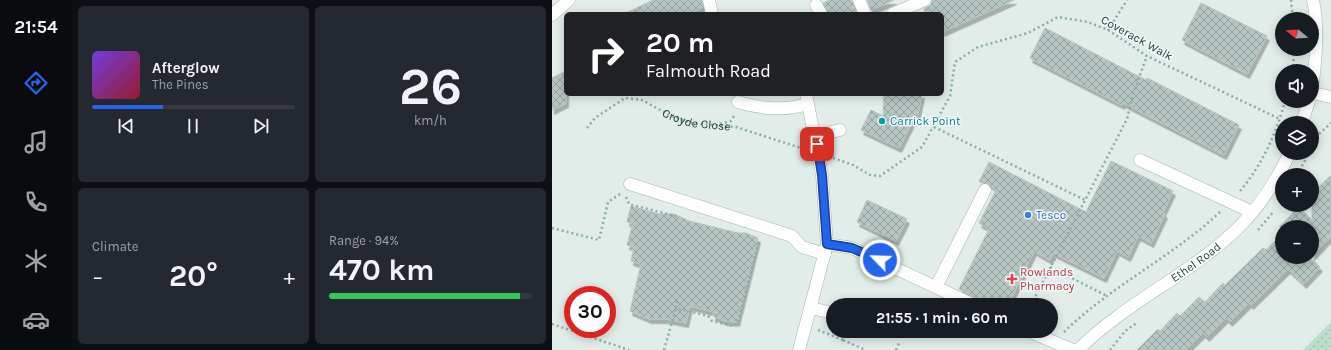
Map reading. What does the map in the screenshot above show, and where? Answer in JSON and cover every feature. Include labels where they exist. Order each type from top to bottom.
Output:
[{"type":"street","points":[[552,15],[569,0]]},
{"type":"street","points":[[709,0],[712,12]]},
{"type":"street","points":[[859,0],[864,12]]},
{"type":"street","points":[[895,12],[906,4],[925,0]]},
{"type":"street","points":[[1313,0],[1314,64]]},
{"type":"street","points":[[1319,94],[1331,97]]},
{"type":"street","points":[[738,102],[772,108],[796,108],[807,99],[818,152],[825,206],[826,249],[799,350]]},
{"type":"street","points":[[815,136],[840,130]]},
{"type":"street","points":[[1140,160],[1252,212]]},
{"type":"street","name":"Ethel Road","points":[[1078,350],[1098,330],[1219,244],[1241,226],[1279,175],[1286,160]]},
{"type":"street","points":[[630,184],[792,236],[802,247],[826,249],[852,248],[910,268],[936,287],[958,298]]},
{"type":"street","points":[[936,287],[985,190]]},
{"type":"street","points":[[811,308],[826,311]]},
{"type":"street","points":[[1043,338],[1073,350]]},
{"type":"path","points":[[1108,30],[1127,0]]},
{"type":"path","points":[[1291,0],[1293,12]]},
{"type":"path","name":"Coverack Walk","points":[[818,152],[853,165],[870,175],[880,176],[922,148],[950,96],[956,62],[978,47],[1028,33],[1058,17],[1088,22],[1108,30],[1147,56],[1275,117]]},
{"type":"path","points":[[1034,298],[1127,119],[1134,91],[1147,56]]},
{"type":"path","name":"Croyde Close","points":[[587,128],[595,118],[625,98],[642,100],[669,115],[691,123],[736,127],[784,144],[818,152]]},
{"type":"path","points":[[1319,134],[1331,124]]},
{"type":"path","points":[[934,127],[1085,200]]},
{"type":"path","points":[[1053,343],[1081,315],[1201,230],[1231,202],[1250,180],[1265,154],[1275,131]]},
{"type":"path","points":[[552,228],[599,240],[608,202],[623,191],[629,204],[682,217]]},
{"type":"path","points":[[676,308],[708,316],[712,321],[734,326],[738,322],[760,238]]},
{"type":"path","points":[[1050,267],[1107,296]]},
{"type":"path","points":[[664,350],[677,301]]},
{"type":"path","points":[[552,324],[629,350]]},
{"type":"path","points":[[806,326],[866,350]]},
{"type":"path","points":[[896,350],[900,341]]},
{"type":"green space","points":[[1331,322],[1331,350],[1303,350]]},
{"type":"building","points":[[653,0],[702,0],[703,7],[692,12],[628,12]]},
{"type":"building","points":[[829,0],[852,0],[856,12],[827,12],[823,3]]},
{"type":"building","points":[[867,0],[894,0],[871,10]]},
{"type":"building","points":[[932,0],[1014,0],[944,31],[944,12],[925,12],[924,9],[931,5]]},
{"type":"building","points":[[1201,3],[1267,36],[1247,74],[1182,40]]},
{"type":"building","points":[[1045,28],[1146,80],[1147,78],[1239,125],[1224,155],[1123,103],[1122,105],[1030,58]]},
{"type":"building","points":[[564,72],[564,96],[566,96],[566,103],[552,110],[552,78]]},
{"type":"building","name":"Carrick Point","points":[[884,96],[922,96],[917,118],[914,118],[899,148],[861,130],[871,110],[883,116]]},
{"type":"building","points":[[1111,161],[1173,191],[1163,212],[1165,214],[1151,243],[1138,236],[1128,257],[1117,251],[1104,278],[1053,253],[1050,260],[1034,251],[1011,298],[976,298],[959,289],[989,229],[979,223],[996,190],[989,184],[979,182],[989,162],[1086,212]]},
{"type":"building","points":[[1331,175],[1331,236],[1319,249],[1319,220],[1312,220],[1312,212],[1319,212],[1319,187]]},
{"type":"building","points":[[867,200],[907,219],[896,241],[857,222]]},
{"type":"building","points":[[631,206],[659,214],[674,214],[689,221],[738,233],[746,233],[758,238],[737,322],[725,321],[713,316],[714,312],[690,306],[686,323],[666,319],[649,319],[630,311],[641,264],[631,261],[634,247],[627,245],[633,223],[627,222]]},
{"type":"building","points":[[1294,212],[1304,212],[1312,220],[1286,220]]},
{"type":"building","points":[[1275,241],[1275,264],[1317,264],[1320,267],[1304,284],[1288,269],[1251,305],[1249,303],[1230,322],[1226,318],[1207,337],[1203,333],[1186,350],[1137,350],[1158,329],[1160,331],[1177,313],[1180,316],[1199,297],[1205,302],[1223,283],[1225,285],[1263,248],[1266,250]]},
{"type":"place","name":"Carrick Point","points":[[882,121]]},
{"type":"place","name":"Tesco","points":[[1028,215]]},
{"type":"place","name":"Rowlands Pharmacy","points":[[1012,279]]},
{"type":"route","points":[[817,144],[822,175],[827,244],[852,248],[880,260]]}]
